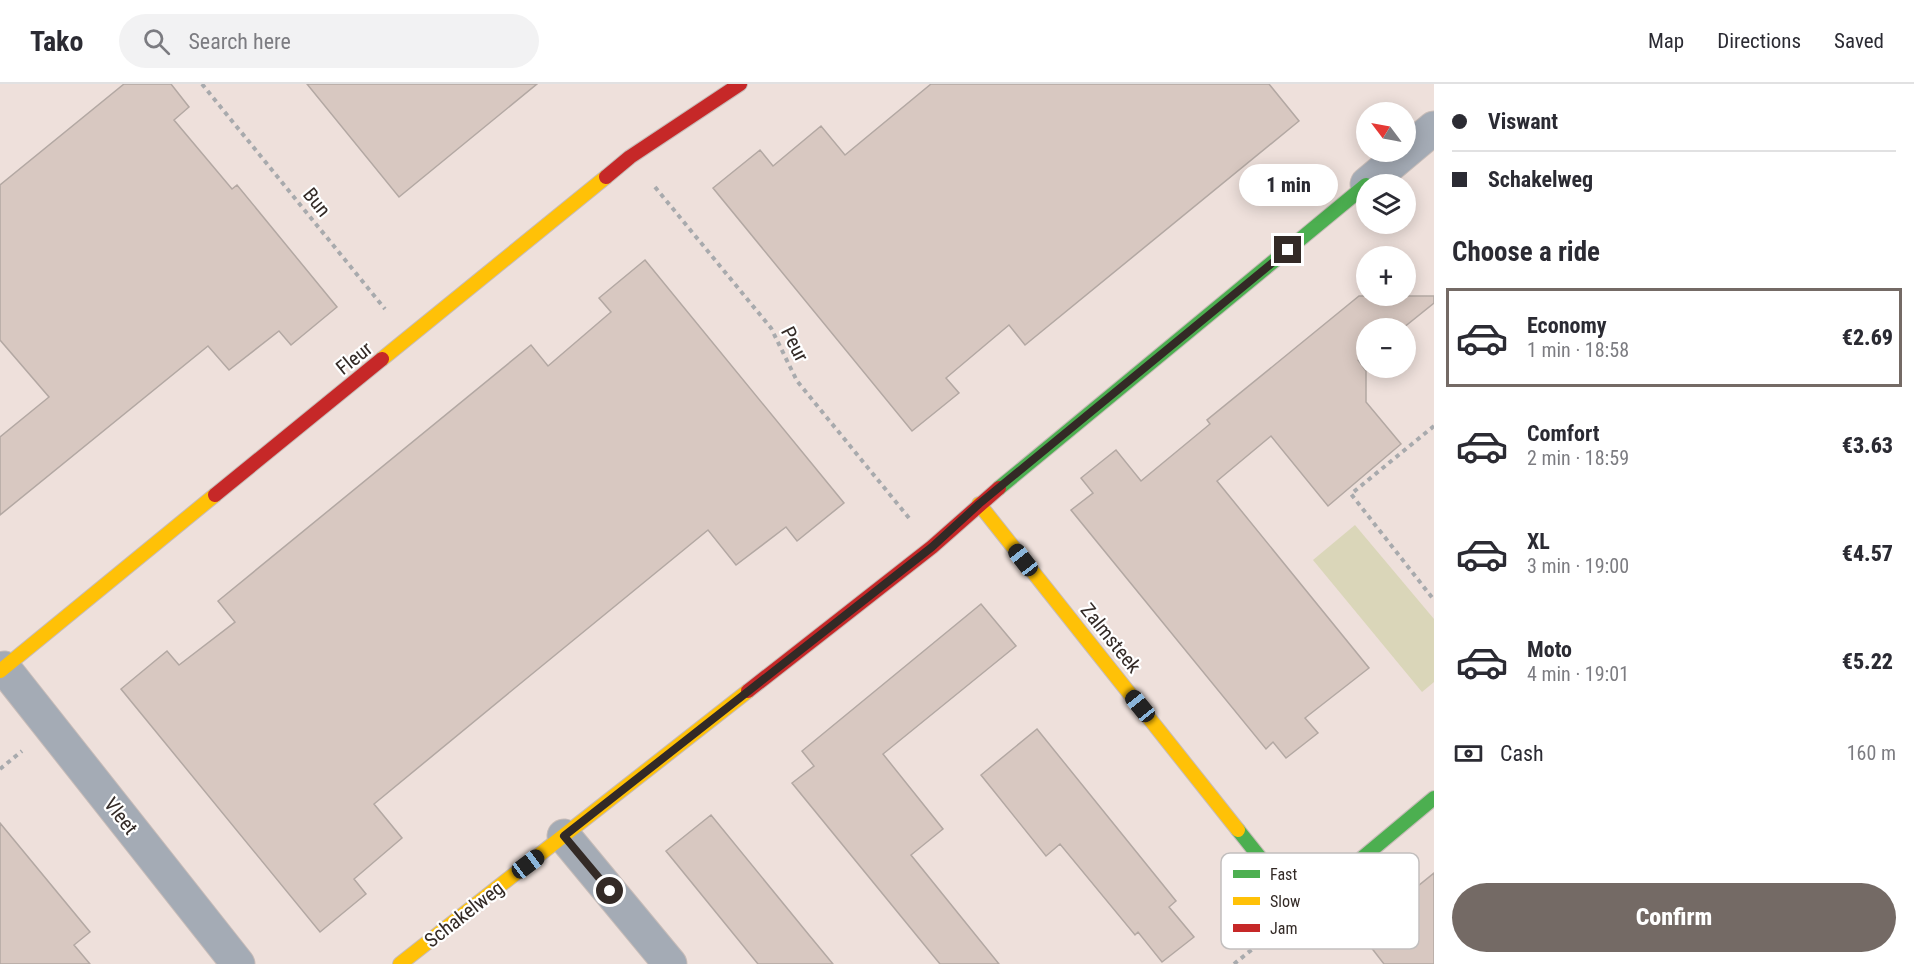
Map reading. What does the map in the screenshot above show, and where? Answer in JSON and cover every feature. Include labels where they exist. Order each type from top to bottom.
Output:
[{"type":"street","name":"Fleur","points":[[2,670],[630,157],[740,84]]},
{"type":"street","name":"Schakelweg","points":[[1380,174],[1434,128]]},
{"type":"street","name":"Schakelweg","points":[[400,964],[932,547],[979,504],[1356,194]]},
{"type":"street","name":"Zalmsteek","points":[[979,504],[1256,853]]},
{"type":"street","name":"Vleet","points":[[2,670],[238,964]]},
{"type":"street","points":[[1368,853],[1434,798]]},
{"type":"street","points":[[564,836],[670,964]]},
{"type":"path","name":"Bun","points":[[202,84],[409,339]]},
{"type":"path","name":"Peur","points":[[630,157],[771,328],[797,381],[932,547]]},
{"type":"path","points":[[1434,426],[1351,494],[1434,600]]},
{"type":"path","points":[[1234,964],[1252,949]]},
{"type":"shaded area","points":[[1355,525],[1434,619],[1434,682],[1422,692],[1313,560]]},
{"type":"building","points":[[124,84],[171,84],[189,107],[174,120],[232,189],[237,185],[337,307],[291,345],[279,331],[229,370],[208,346],[0,515],[0,437],[49,397],[0,340],[0,185]]},
{"type":"building","points":[[307,84],[537,84],[399,197]]},
{"type":"building","points":[[931,84],[1269,84],[1299,121],[1025,345],[1009,325],[946,378],[959,393],[912,431],[713,188],[760,150],[773,166],[821,126],[845,155]]},
{"type":"building","points":[[645,260],[844,503],[797,541],[786,527],[736,565],[708,530],[510,692],[374,804],[402,838],[354,879],[366,894],[320,932],[121,689],[167,651],[179,665],[235,622],[218,601],[531,345],[548,366],[611,312],[599,298]]},
{"type":"building","points":[[1416,296],[1434,296],[1434,303],[1415,318],[1356,318],[1356,378],[1366,378],[1366,402],[1401,444],[1328,506],[1271,436],[1217,481],[1369,668],[1305,718],[1318,733],[1286,758],[1273,742],[1266,749],[1071,510],[1093,493],[1081,478],[1116,450],[1141,481],[1210,424],[1207,420],[1356,298],[1356,306],[1416,306]]},
{"type":"building","points":[[981,604],[1016,646],[883,754],[943,829],[911,855],[999,964],[940,964],[792,783],[814,766],[802,751]]},
{"type":"building","points":[[1037,729],[1176,901],[1169,907],[1194,937],[1162,962],[1138,932],[1135,935],[1060,844],[1046,856],[981,775]]},
{"type":"building","points":[[711,815],[833,964],[758,964],[666,851]]},
{"type":"building","points":[[0,823],[90,932],[74,945],[90,964],[0,964]]},
{"type":"building","points":[[1434,873],[1434,964],[1384,964],[1372,949],[1419,949],[1419,885]]},
{"type":"traffic: fast","points":[[999,488],[1356,193]]},
{"type":"traffic: fast","points":[[1368,853],[1434,798]]},
{"type":"traffic: fast","points":[[1238,830],[1256,853]]},
{"type":"traffic: slow","points":[[382,359],[606,177]]},
{"type":"traffic: slow","points":[[0,671],[215,495]]},
{"type":"traffic: slow","points":[[979,504],[1238,830]]},
{"type":"traffic: slow","points":[[400,964],[748,691]]},
{"type":"traffic: jam","points":[[606,177],[630,157],[740,84]]},
{"type":"traffic: jam","points":[[215,495],[382,359]]},
{"type":"traffic: jam","points":[[748,691],[932,547],[999,488]]},
{"type":"route","points":[[610,891],[564,836],[932,547],[979,504],[1288,250]]}]
